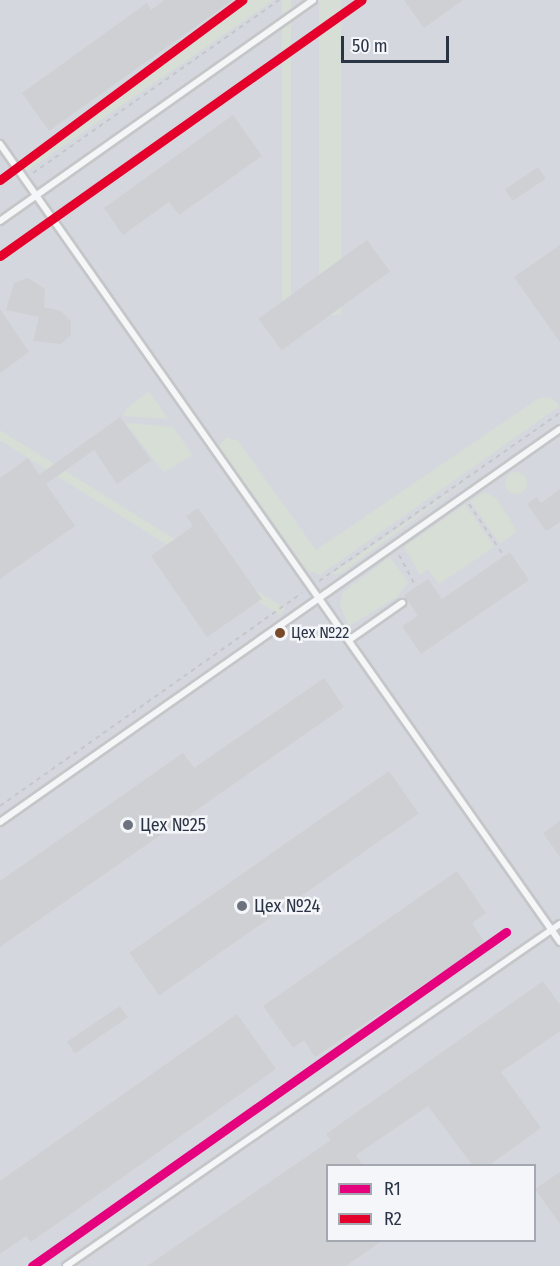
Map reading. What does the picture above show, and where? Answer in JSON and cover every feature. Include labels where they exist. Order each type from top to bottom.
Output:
[{"type":"lane","points":[[0,221],[313,0]]},
{"type":"lane","points":[[0,144],[560,942]]},
{"type":"lane","points":[[0,822],[560,429]]},
{"type":"lane","points":[[349,640],[402,603]]},
{"type":"lane","points":[[66,1266],[560,924]]},
{"type":"path","points":[[24,179],[279,0]]},
{"type":"path","points":[[0,806],[560,413]]},
{"type":"path","points":[[464,497],[504,556]]},
{"type":"path","points":[[393,547],[416,587]]},
{"type":"shaded area","points":[[0,0],[560,0],[560,1266],[0,1266]]},
{"type":"shaded area","points":[[248,0],[274,0],[27,171],[22,164]]},
{"type":"shaded area","points":[[282,0],[291,0],[291,302],[282,302]]},
{"type":"shaded area","points":[[319,0],[341,0],[341,315],[319,315]]},
{"type":"shaded area","points":[[149,391],[168,419],[123,416],[125,410]]},
{"type":"shaded area","points":[[551,397],[560,406],[320,575],[307,570],[219,446],[227,437],[238,441],[316,550],[539,398]]},
{"type":"shaded area","points":[[125,423],[173,427],[193,455],[164,472]]},
{"type":"shaded area","points":[[0,430],[285,608],[280,616],[0,441]]},
{"type":"shaded area","points":[[485,468],[340,574],[330,575]]},
{"type":"shaded area","points":[[516,472],[524,475],[527,483],[524,491],[516,494],[508,491],[505,483],[508,475]]},
{"type":"shaded area","points":[[485,492],[497,499],[517,531],[500,544],[470,501]]},
{"type":"shaded area","points":[[465,504],[494,547],[439,584],[428,569],[420,575],[404,547]]},
{"type":"shaded area","points":[[390,557],[408,582],[397,597],[349,626],[340,606],[342,593]]},
{"type":"building","points":[[165,0],[233,0],[49,131],[22,93],[147,3],[151,10]]},
{"type":"building","points":[[404,0],[463,0],[424,28]]},
{"type":"building","points":[[233,115],[262,156],[179,215],[169,202],[123,235],[104,208]]},
{"type":"building","points":[[538,167],[546,179],[513,201],[505,189]]},
{"type":"building","points":[[367,240],[390,272],[282,350],[259,319]]},
{"type":"building","points":[[560,245],[560,342],[514,277]]},
{"type":"building","points":[[28,278],[45,289],[44,307],[61,311],[71,321],[71,335],[61,344],[33,341],[39,317],[6,310],[14,283]]},
{"type":"building","points":[[0,309],[29,352],[0,373]]},
{"type":"building","points":[[120,417],[151,460],[117,484],[94,450],[46,484],[75,526],[0,579],[0,478],[28,458],[39,475]]},
{"type":"building","points":[[560,489],[560,522],[546,531],[527,504],[537,497],[541,503]]},
{"type":"building","points":[[198,508],[262,599],[207,637],[151,556],[193,526],[186,516]]},
{"type":"building","points":[[510,552],[529,580],[421,654],[402,626],[418,616],[404,595],[428,579],[442,599]]},
{"type":"building","name":"Цех №25","points":[[324,678],[344,707],[0,947],[0,881],[183,753],[194,768]]},
{"type":"building","name":"Цех №24","points":[[389,771],[419,814],[159,995],[129,953]]},
{"type":"building","points":[[560,821],[560,857],[543,833]]},
{"type":"building","points":[[457,871],[486,913],[472,923],[485,943],[315,1057],[304,1040],[293,1048],[263,1006]]},
{"type":"building","points":[[543,981],[560,1005],[560,1031],[501,1072],[541,1128],[491,1164],[472,1164],[428,1106],[356,1155],[362,1164],[326,1164],[326,1242],[380,1242],[346,1266],[147,1266],[331,1140],[326,1134]]},
{"type":"building","points":[[120,1006],[128,1018],[75,1053],[67,1042]]},
{"type":"building","points":[[237,1014],[276,1069],[31,1242],[26,1236],[0,1254],[0,1181]]},
{"type":"building","points":[[560,1172],[560,1224],[536,1190]]},
{"type":"transit line","name":"R2","points":[[0,180],[242,0]]},
{"type":"transit line","name":"R2","points":[[0,256],[361,0]]},
{"type":"transit line","name":"R1","points":[[32,1266],[506,932]]},
{"type":"place","name":"Цех №22","points":[[280,633]]},
{"type":"place","name":"Цех №25","points":[[128,825]]},
{"type":"place","name":"Цех №24","points":[[242,906]]}]
